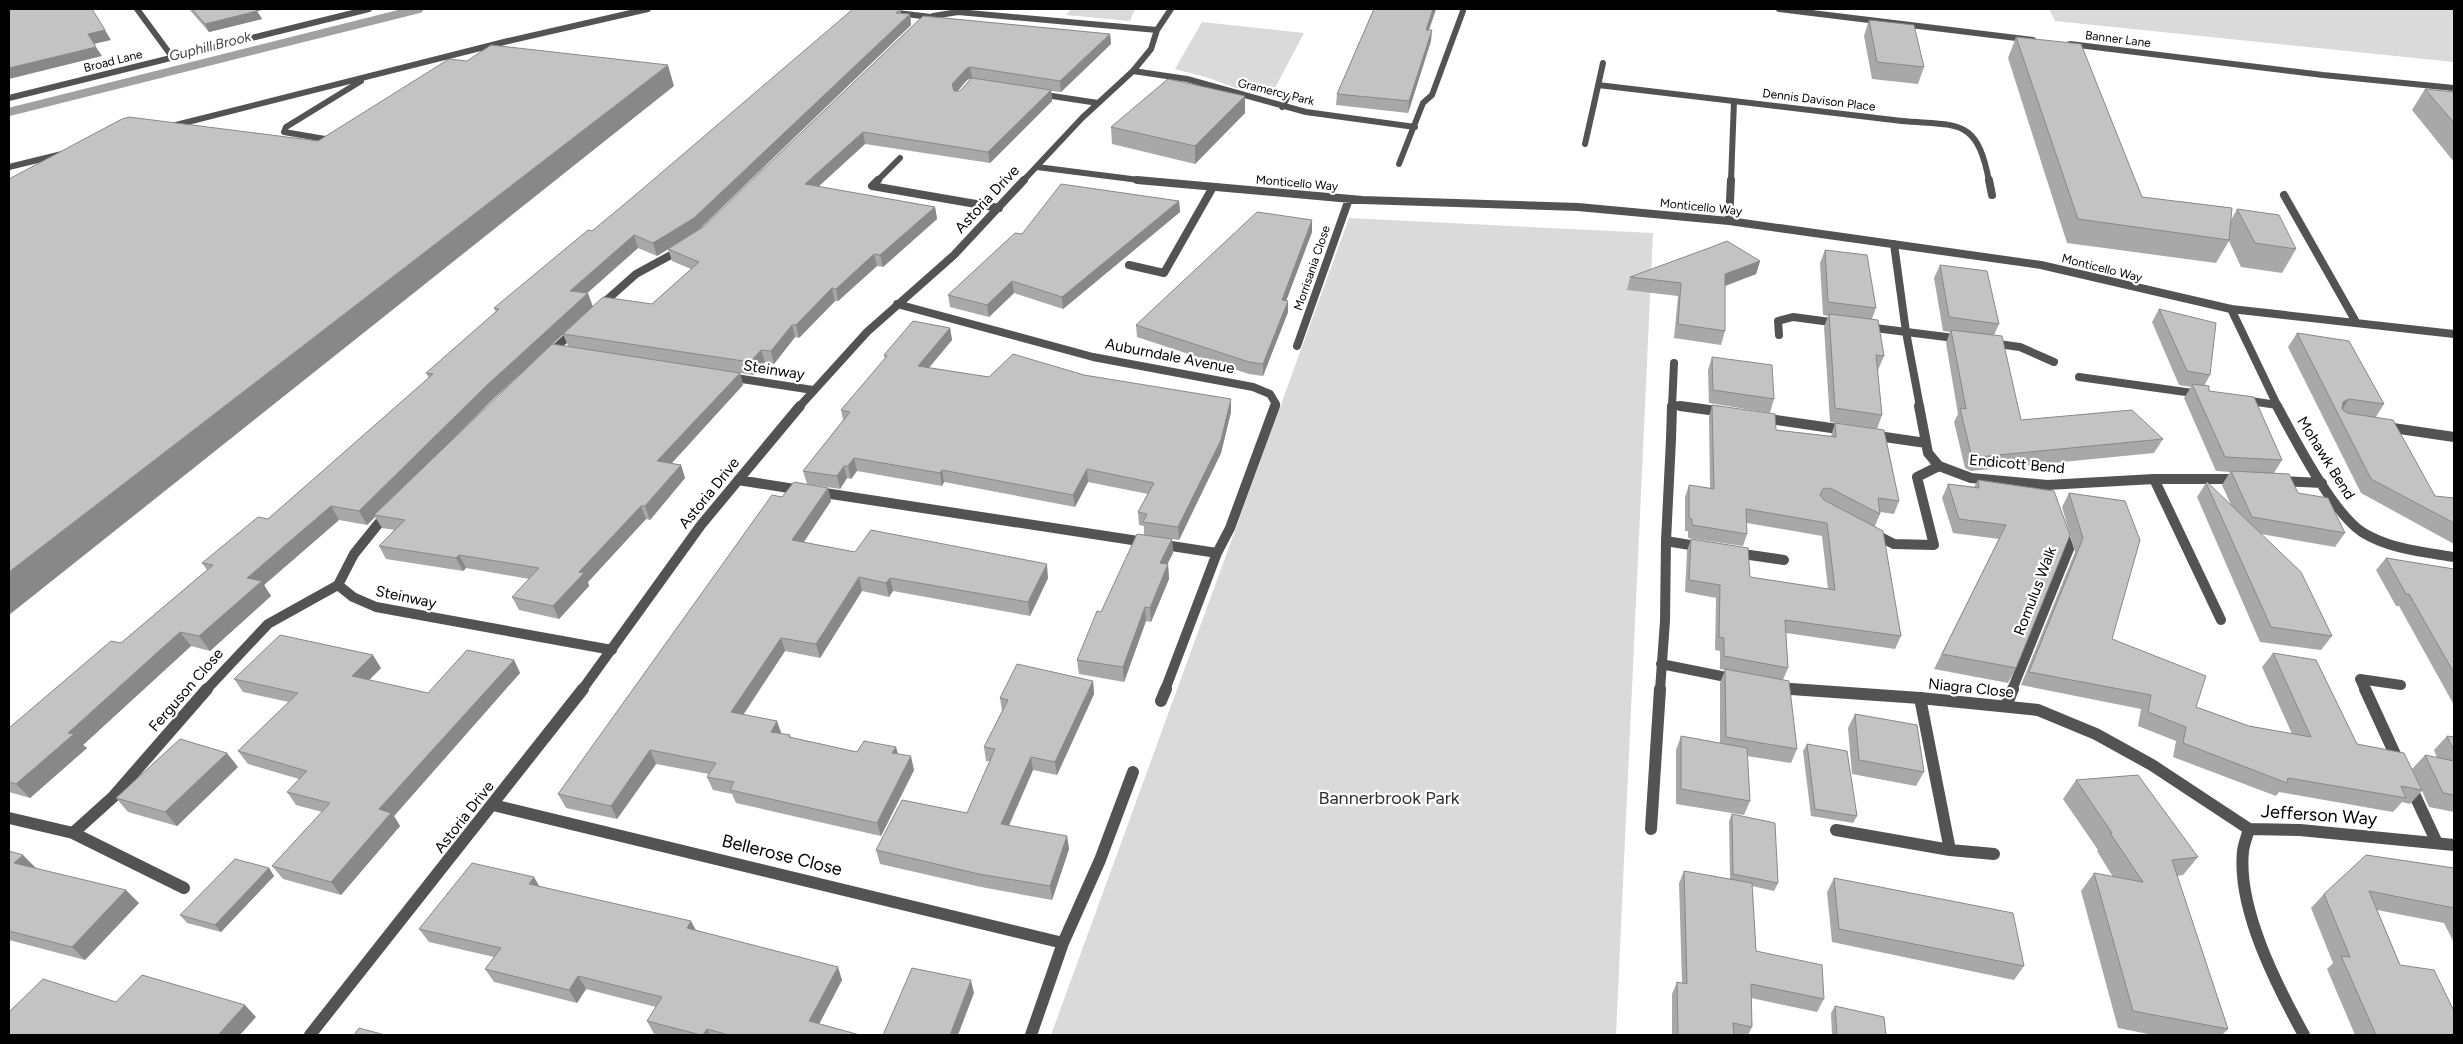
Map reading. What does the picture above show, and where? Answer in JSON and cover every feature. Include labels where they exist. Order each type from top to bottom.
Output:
[{"type":"street","points":[[137,9],[174,58]]},
{"type":"street","name":"Broad Lane","points":[[9,98],[369,9]]},
{"type":"street","points":[[161,129],[470,50],[648,9]]},
{"type":"street","name":"Astoria Drive","points":[[310,1035],[493,805],[612,650],[701,525],[813,390],[897,304],[954,255],[1098,103],[1133,71],[1151,49],[1157,30],[1170,9]]},
{"type":"street","points":[[1779,9],[2041,41]]},
{"type":"street","points":[[1399,164],[1424,103],[1432,95],[1463,11]]},
{"type":"street","points":[[885,12],[931,17],[958,12],[1157,30]]},
{"type":"street","points":[[916,28],[931,17]]},
{"type":"street","name":"Banner Lane","points":[[2060,43],[2208,62],[2454,88]]},
{"type":"street","points":[[445,66],[470,50]]},
{"type":"street","points":[[1585,144],[1603,63]]},
{"type":"street","name":"Gramercy Park","points":[[1133,71],[1187,79],[1282,107],[1415,127]]},
{"type":"street","points":[[345,131],[336,137],[325,139],[284,132],[286,127],[371,75]]},
{"type":"street","name":"Dennis Davison Place","points":[[1598,85],[1959,128],[1972,133],[1980,143],[1992,195]]},
{"type":"street","points":[[1030,92],[1098,103]]},
{"type":"street","points":[[1282,107],[1289,94]]},
{"type":"street","points":[[1729,221],[1734,101]]},
{"type":"street","points":[[9,167],[66,153]]},
{"type":"street","points":[[865,193],[900,158]]},
{"type":"street","name":"Monticello Way","points":[[1037,167],[1214,187],[1349,199],[1578,207],[1729,221],[2041,265],[2231,309],[2454,334]]},
{"type":"street","points":[[872,186],[999,208]]},
{"type":"street","points":[[1129,265],[1164,273],[1214,187]]},
{"type":"street","points":[[2284,194],[2356,322]]},
{"type":"street","name":"Morrisania Close","points":[[1297,346],[1349,199]]},
{"type":"street","points":[[594,312],[636,274],[690,244]]},
{"type":"street","points":[[1862,528],[1894,544],[1934,545],[1917,477],[1939,466],[1928,453],[1906,332],[1894,244]]},
{"type":"street","name":"Auburndale Avenue","points":[[897,304],[1094,357],[1253,387],[1270,394],[1276,404],[1230,528],[1217,553],[1161,700]]},
{"type":"street","name":"Mohawk Bend","points":[[2231,309],[2289,429],[2322,483],[2351,523],[2376,538],[2406,548],[2454,557]]},
{"type":"street","points":[[1779,335],[1778,321],[1792,317],[1972,341]]},
{"type":"street","points":[[539,364],[558,351],[580,324]]},
{"type":"street","points":[[1982,342],[2020,346],[2054,362]]},
{"type":"street","points":[[1651,829],[1665,621],[1666,541],[1674,363]]},
{"type":"street","name":"Steinway","points":[[716,375],[813,390]]},
{"type":"street","points":[[2079,377],[2208,395]]},
{"type":"street","points":[[2238,399],[2277,405]]},
{"type":"street","points":[[1673,405],[1731,413]]},
{"type":"street","points":[[1751,416],[1926,443]]},
{"type":"street","points":[[2377,426],[2454,438]]},
{"type":"street","name":"Endicott Bend","points":[[1939,466],[1971,478],[2049,490],[2154,479],[2247,480]]},
{"type":"street","points":[[2154,479],[2221,620]]},
{"type":"street","points":[[738,480],[1217,553]]},
{"type":"street","points":[[2266,480],[2322,483]]},
{"type":"street","points":[[338,585],[354,554],[377,523],[391,509]]},
{"type":"street","name":"Romulus Walk","points":[[2006,706],[2069,549],[2060,522]]},
{"type":"street","points":[[1666,541],[1784,560]]},
{"type":"street","name":"Steinway","points":[[338,585],[353,596],[376,607],[612,650]]},
{"type":"street","name":"Ferguson Close","points":[[72,833],[119,791],[206,690],[268,624],[338,585]]},
{"type":"street","name":"Niagra Close","points":[[1661,664],[1780,688],[1920,698],[2038,710],[2096,734],[2152,764],[2249,830]]},
{"type":"street","points":[[2401,685],[2360,679],[2437,843]]},
{"type":"street","points":[[1920,698],[1950,850]]},
{"type":"street","points":[[1031,1035],[1063,943],[1100,860],[1133,772]]},
{"type":"street","name":"Bellerose Close","points":[[493,805],[1063,943]]},
{"type":"street","points":[[9,818],[72,833],[184,888]]},
{"type":"street","points":[[1836,830],[1950,850],[1994,854]]},
{"type":"street","name":"Jefferson Way","points":[[2304,1035],[2259,939],[2247,899],[2243,851],[2249,830],[2300,830],[2454,845]]},
{"type":"green space","points":[[1071,9],[1135,9],[1130,21],[1066,15]]},
{"type":"green space","points":[[2049,9],[2454,9],[2454,62],[2055,21]]},
{"type":"green space","points":[[1202,22],[1304,33],[1274,90],[1241,90],[1209,78],[1175,69]]},
{"type":"green space","name":"Bannerbrook Park","points":[[1349,218],[1653,233],[1616,1035],[1051,1035]]},
{"type":"building","points":[[9,9],[92,9],[105,30],[88,34],[96,47],[9,68]]},
{"type":"building","points":[[192,9],[255,9],[257,11],[205,24]]},
{"type":"building","points":[[853,9],[900,9],[896,13],[910,14],[694,218],[653,243],[634,235],[570,291],[588,293],[485,387],[359,511],[331,506],[247,578],[262,581],[199,636],[180,632],[68,733],[74,734],[16,784],[9,782],[9,728],[111,641],[121,643],[213,565],[202,563],[258,517],[268,519],[433,374],[426,373],[499,309],[494,308],[588,230],[592,231],[633,197]]},
{"type":"building","points":[[1374,9],[1433,9],[1426,30],[1432,30],[1409,101],[1337,94]]},
{"type":"building","points":[[923,16],[1110,34],[1060,81],[970,67],[966,69],[952,84],[954,91],[960,91],[972,78],[1051,90],[988,152],[863,132],[805,184],[935,207],[880,255],[874,254],[836,289],[832,288],[796,325],[792,325],[771,351],[761,350],[750,362],[563,334],[603,297],[652,304],[699,262],[668,249],[703,227]]},
{"type":"building","points":[[1869,20],[1914,25],[1924,67],[1877,62]]},
{"type":"building","points":[[2016,37],[2081,44],[2142,197],[2232,208],[2229,240],[2078,219]]},
{"type":"building","points":[[491,45],[668,65],[9,572],[9,179],[129,117],[318,141],[449,59],[467,61]]},
{"type":"building","points":[[1168,79],[1245,96],[1195,146],[1111,127]]},
{"type":"building","points":[[2425,89],[2454,92],[2454,123]]},
{"type":"building","points":[[1061,184],[1179,201],[1062,297],[1012,281],[987,305],[948,295],[1015,233],[1022,234]]},
{"type":"building","points":[[2237,209],[2279,215],[2296,249],[2255,243]]},
{"type":"building","points":[[1257,212],[1312,220],[1282,300],[1288,301],[1263,364],[1249,362],[1136,325]]},
{"type":"building","points":[[1727,241],[1760,261],[1725,274],[1725,331],[1678,324],[1681,283],[1630,277],[1709,248]]},
{"type":"building","points":[[1825,250],[1867,255],[1876,308],[1828,302]]},
{"type":"building","points":[[1940,265],[1987,271],[1999,324],[1949,317]]},
{"type":"building","points":[[2159,309],[2216,323],[2210,375],[2187,371]]},
{"type":"building","points":[[1829,314],[1878,320],[1884,356],[1876,355],[1882,415],[1835,408]]},
{"type":"building","points":[[913,321],[950,328],[918,366],[989,377],[1013,354],[1084,375],[1231,399],[1221,440],[1178,527],[1143,522],[1147,514],[1138,512],[1154,483],[1087,469],[1073,495],[942,470],[940,473],[854,458],[848,466],[844,466],[837,476],[803,471],[850,412],[841,410],[887,356],[884,355]]},
{"type":"building","points":[[1951,330],[2002,336],[2021,420],[2132,410],[2163,439],[1978,457],[1971,454],[1960,408],[1966,409]]},
{"type":"building","points":[[2297,333],[2349,341],[2384,404],[2349,399],[2343,402],[2342,409],[2347,413],[2393,420],[2435,496],[2454,498],[2454,523],[2371,479]]},
{"type":"building","points":[[552,344],[740,373],[657,461],[681,465],[645,506],[641,506],[579,572],[584,573],[553,606],[512,597],[539,568],[459,555],[456,558],[379,546],[405,520],[374,515]]},
{"type":"building","points":[[1712,357],[1772,365],[1774,399],[1713,390]]},
{"type":"building","points":[[2192,384],[2209,386],[2209,391],[2254,397],[2282,460],[2225,457]]},
{"type":"building","points":[[1712,405],[1775,414],[1776,430],[1836,437],[1835,423],[1884,430],[1899,501],[1878,498],[1880,514],[1830,488],[1823,489],[1820,495],[1824,500],[1883,531],[1901,636],[1785,620],[1788,668],[1724,656],[1724,638],[1719,637],[1720,585],[1689,580],[1691,539],[1748,548],[1750,577],[1835,590],[1827,523],[1746,509],[1747,534],[1692,525],[1692,519],[1689,518],[1689,485],[1714,489]]},
{"type":"building","points":[[2231,471],[2289,474],[2298,493],[2328,498],[2345,533],[2252,517]]},
{"type":"building","points":[[1978,480],[2054,491],[2070,535],[2016,668],[1942,654],[2006,525],[1959,519],[1948,484],[1979,488]]},
{"type":"building","points":[[794,482],[828,488],[792,540],[855,552],[871,530],[1047,564],[1028,602],[890,578],[886,583],[859,577],[816,644],[781,638],[731,712],[777,721],[771,732],[790,735],[789,737],[857,752],[864,741],[896,747],[892,753],[911,756],[877,823],[730,790],[734,782],[707,777],[716,763],[650,750],[611,806],[558,794],[772,495],[782,497]]},
{"type":"building","points":[[2207,482],[2301,572],[2332,636],[2271,627]]},
{"type":"building","points":[[2069,493],[2125,501],[2140,540],[2112,639],[2206,676],[2196,707],[2249,726],[2311,737],[2273,653],[2316,660],[2357,744],[2404,753],[2422,790],[2401,786],[2406,798],[2288,778],[2287,783],[2183,743],[2186,727],[2148,712],[2151,695],[2029,672],[2083,538]]},
{"type":"building","points":[[1137,534],[1172,539],[1160,563],[1168,564],[1150,608],[1145,607],[1123,667],[1077,660],[1097,611],[1101,612]]},
{"type":"building","points":[[2386,558],[2454,569],[2454,673],[2409,594],[2406,594]]},
{"type":"building","points":[[280,635],[373,655],[352,676],[428,693],[467,650],[514,660],[379,809],[391,813],[331,882],[272,866],[330,803],[287,792],[307,771],[238,751],[298,693],[234,679]]},
{"type":"building","points":[[1017,664],[1093,681],[1055,762],[1031,757],[1001,824],[1067,836],[1050,886],[979,874],[876,850],[902,800],[967,813],[995,749],[984,747],[1008,700],[1000,698]]},
{"type":"building","points":[[1725,669],[1789,681],[1797,749],[1726,737]]},
{"type":"building","points":[[1855,714],[1917,725],[1924,772],[1859,760]]},
{"type":"building","points":[[1681,736],[1747,748],[1750,801],[1681,789]]},
{"type":"building","points":[[2447,736],[2454,737],[2454,751]]},
{"type":"building","points":[[180,739],[227,753],[165,812],[116,798]]},
{"type":"building","points":[[1807,744],[1847,751],[1857,816],[1815,809]]},
{"type":"building","points":[[2425,755],[2454,761],[2454,795],[2443,793]]},
{"type":"building","points":[[2138,775],[2198,857],[2172,860],[2228,1029],[2133,1011],[2094,873],[2143,882],[2076,780]]},
{"type":"building","points":[[1732,814],[1775,823],[1778,883],[1733,874]]},
{"type":"building","points":[[9,851],[23,855],[14,863],[126,890],[72,947],[9,931]]},
{"type":"building","points":[[2366,855],[2454,868],[2454,908],[2369,891],[2400,965],[2434,970],[2454,1011],[2454,1035],[2376,1035],[2341,956],[2350,957],[2324,894]]},
{"type":"building","points":[[235,859],[269,868],[215,925],[180,915]]},
{"type":"building","points":[[472,863],[534,877],[529,884],[691,921],[687,928],[838,967],[809,1021],[860,1035],[729,1035],[707,1029],[701,1035],[647,1021],[662,997],[578,976],[569,990],[485,969],[501,948],[419,929]]},
{"type":"building","points":[[1684,871],[1752,883],[1756,951],[1822,965],[1824,999],[1751,984],[1752,1027],[1733,1023],[1734,1035],[1678,1035],[1677,982],[1687,984]]},
{"type":"building","points":[[1834,878],[2013,913],[2024,966],[1839,929]]},
{"type":"building","points":[[912,968],[971,980],[950,1035],[883,1035]]},
{"type":"building","points":[[142,975],[245,1005],[218,1035],[9,1035],[9,1012],[43,979],[116,1002]]},
{"type":"building","points":[[1835,1006],[1884,1017],[1886,1035],[1837,1035]]},
{"type":"building","points":[[359,1028],[385,1035],[354,1035]]},
{"type":"waterway","name":"Guphill Brook","points":[[9,112],[419,9]]}]
